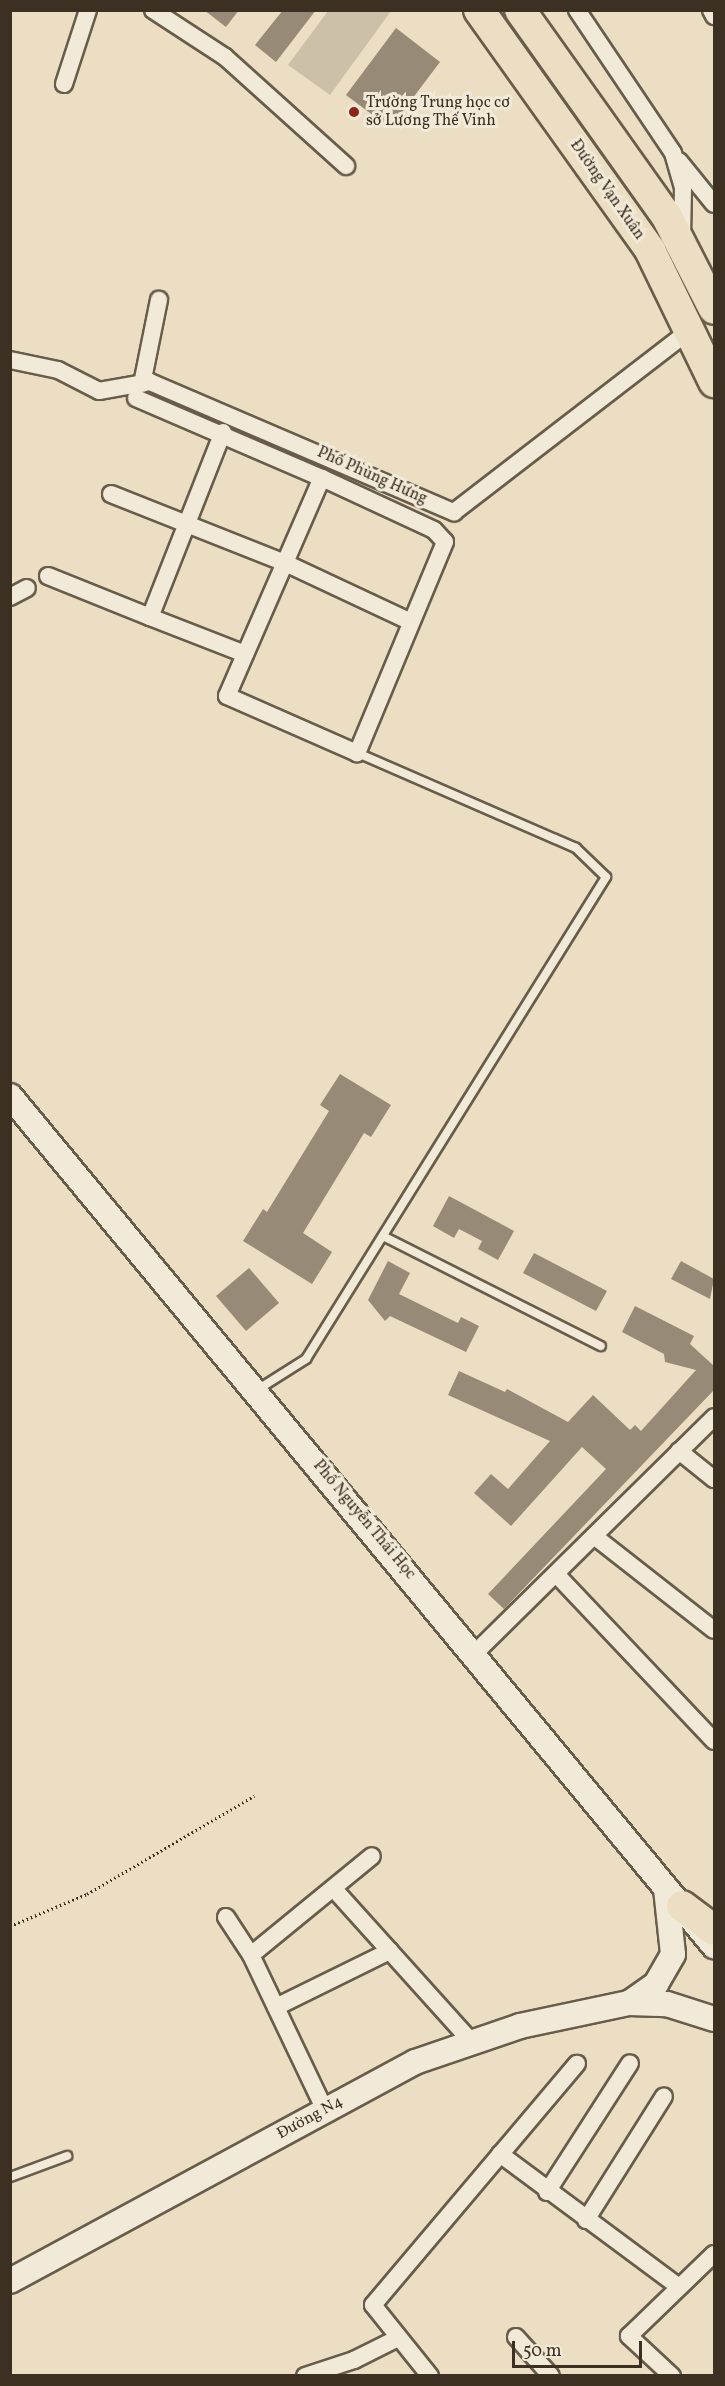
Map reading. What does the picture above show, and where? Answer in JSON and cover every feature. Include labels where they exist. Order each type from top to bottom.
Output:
[{"type":"highway","name":"Đường Vạn Xuân","points":[[478,10],[650,250],[714,382]]},
{"type":"highway","name":"Đường Vạn Xuân","points":[[520,10],[682,242],[714,309]]},
{"type":"highway","points":[[674,1895],[714,1930]]},
{"type":"main road","name":"Phố Nguyễn Thái Học","points":[[10,1096],[257,1391],[714,1946]]},
{"type":"main road","points":[[628,2003],[656,1984],[673,1954],[674,1895]]},
{"type":"main road","points":[[628,2003],[667,2004],[714,2019]]},
{"type":"main road","name":"Đường N4","points":[[10,2281],[415,2062],[520,2026],[628,2003]]},
{"type":"street","points":[[63,84],[88,10]]},
{"type":"street","points":[[153,10],[225,57],[346,166]]},
{"type":"street","points":[[577,10],[673,153],[714,204]]},
{"type":"street","points":[[711,10],[714,16]]},
{"type":"street","points":[[673,153],[683,188],[682,242]]},
{"type":"street","points":[[159,300],[139,391],[434,530],[445,542],[357,753],[227,696],[322,478]]},
{"type":"street","name":"Phố Phùng Hưng","points":[[10,360],[58,370],[99,391],[139,391],[211,405],[454,512],[689,331]]},
{"type":"street","points":[[150,617],[189,525],[223,432]]},
{"type":"street","points":[[111,494],[285,563],[411,622]]},
{"type":"street","points":[[48,576],[245,654]]},
{"type":"street","points":[[10,597],[27,588]]},
{"type":"street","points":[[474,1654],[714,1417]]},
{"type":"street","points":[[679,1451],[714,1479]]},
{"type":"street","points":[[594,1536],[714,1630]]},
{"type":"street","points":[[556,1574],[714,1740]]},
{"type":"street","points":[[252,1955],[372,1856]]},
{"type":"street","points":[[334,1888],[472,2042]]},
{"type":"street","points":[[226,1917],[252,1955],[325,2110]]},
{"type":"street","points":[[276,2007],[390,1951]]},
{"type":"street","points":[[547,2192],[630,2063]]},
{"type":"street","points":[[430,2376],[373,2305],[577,2064]]},
{"type":"street","points":[[586,2220],[664,2096]]},
{"type":"street","points":[[500,2154],[547,2192],[678,2286]]},
{"type":"street","points":[[672,2376],[629,2336],[678,2286],[714,2254]]},
{"type":"street","points":[[516,2337],[551,2376]]},
{"type":"street","points":[[304,2376],[354,2360],[398,2338]]},
{"type":"lane","points":[[257,1391],[306,1359],[606,877],[576,848],[357,753]]},
{"type":"lane","points":[[383,1236],[601,1346]]},
{"type":"lane","points":[[10,2177],[68,2156]]},
{"type":"path","points":[[10,1926],[87,1894],[254,1796]]},
{"type":"shaded area","points":[[328,11],[391,11],[330,95],[288,65]]},
{"type":"building","points":[[204,10],[239,10],[226,27]]},
{"type":"building","points":[[283,10],[316,10],[276,62],[255,45]]},
{"type":"building","points":[[396,28],[440,62],[390,128],[346,95]]},
{"type":"building","points":[[340,1074],[391,1105],[371,1137],[364,1133],[303,1233],[332,1252],[312,1284],[243,1241],[263,1209],[267,1212],[329,1111],[320,1105]]},
{"type":"building","points":[[449,1196],[514,1231],[498,1260],[478,1249],[482,1241],[459,1229],[454,1238],[433,1226]]},
{"type":"building","points":[[534,1253],[607,1291],[596,1311],[523,1273]]},
{"type":"building","points":[[388,1261],[410,1273],[399,1294],[458,1323],[461,1317],[479,1326],[466,1352],[390,1316],[385,1321],[368,1300]]},
{"type":"building","points":[[681,1261],[714,1279],[710,1299],[671,1279]]},
{"type":"building","points":[[249,1268],[279,1303],[246,1331],[216,1296]]},
{"type":"building","points":[[635,1306],[694,1336],[690,1344],[714,1366],[714,1390],[504,1609],[488,1594],[606,1469],[582,1447],[511,1526],[474,1493],[491,1474],[508,1489],[550,1441],[448,1395],[459,1371],[505,1392],[507,1389],[568,1422],[593,1395],[630,1430],[635,1425],[641,1431],[696,1370],[665,1362],[664,1354],[622,1332]]},
{"type":"place","name":"Trường Trung học cơ sở Lương Thế Vinh","points":[[354,112]]}]
